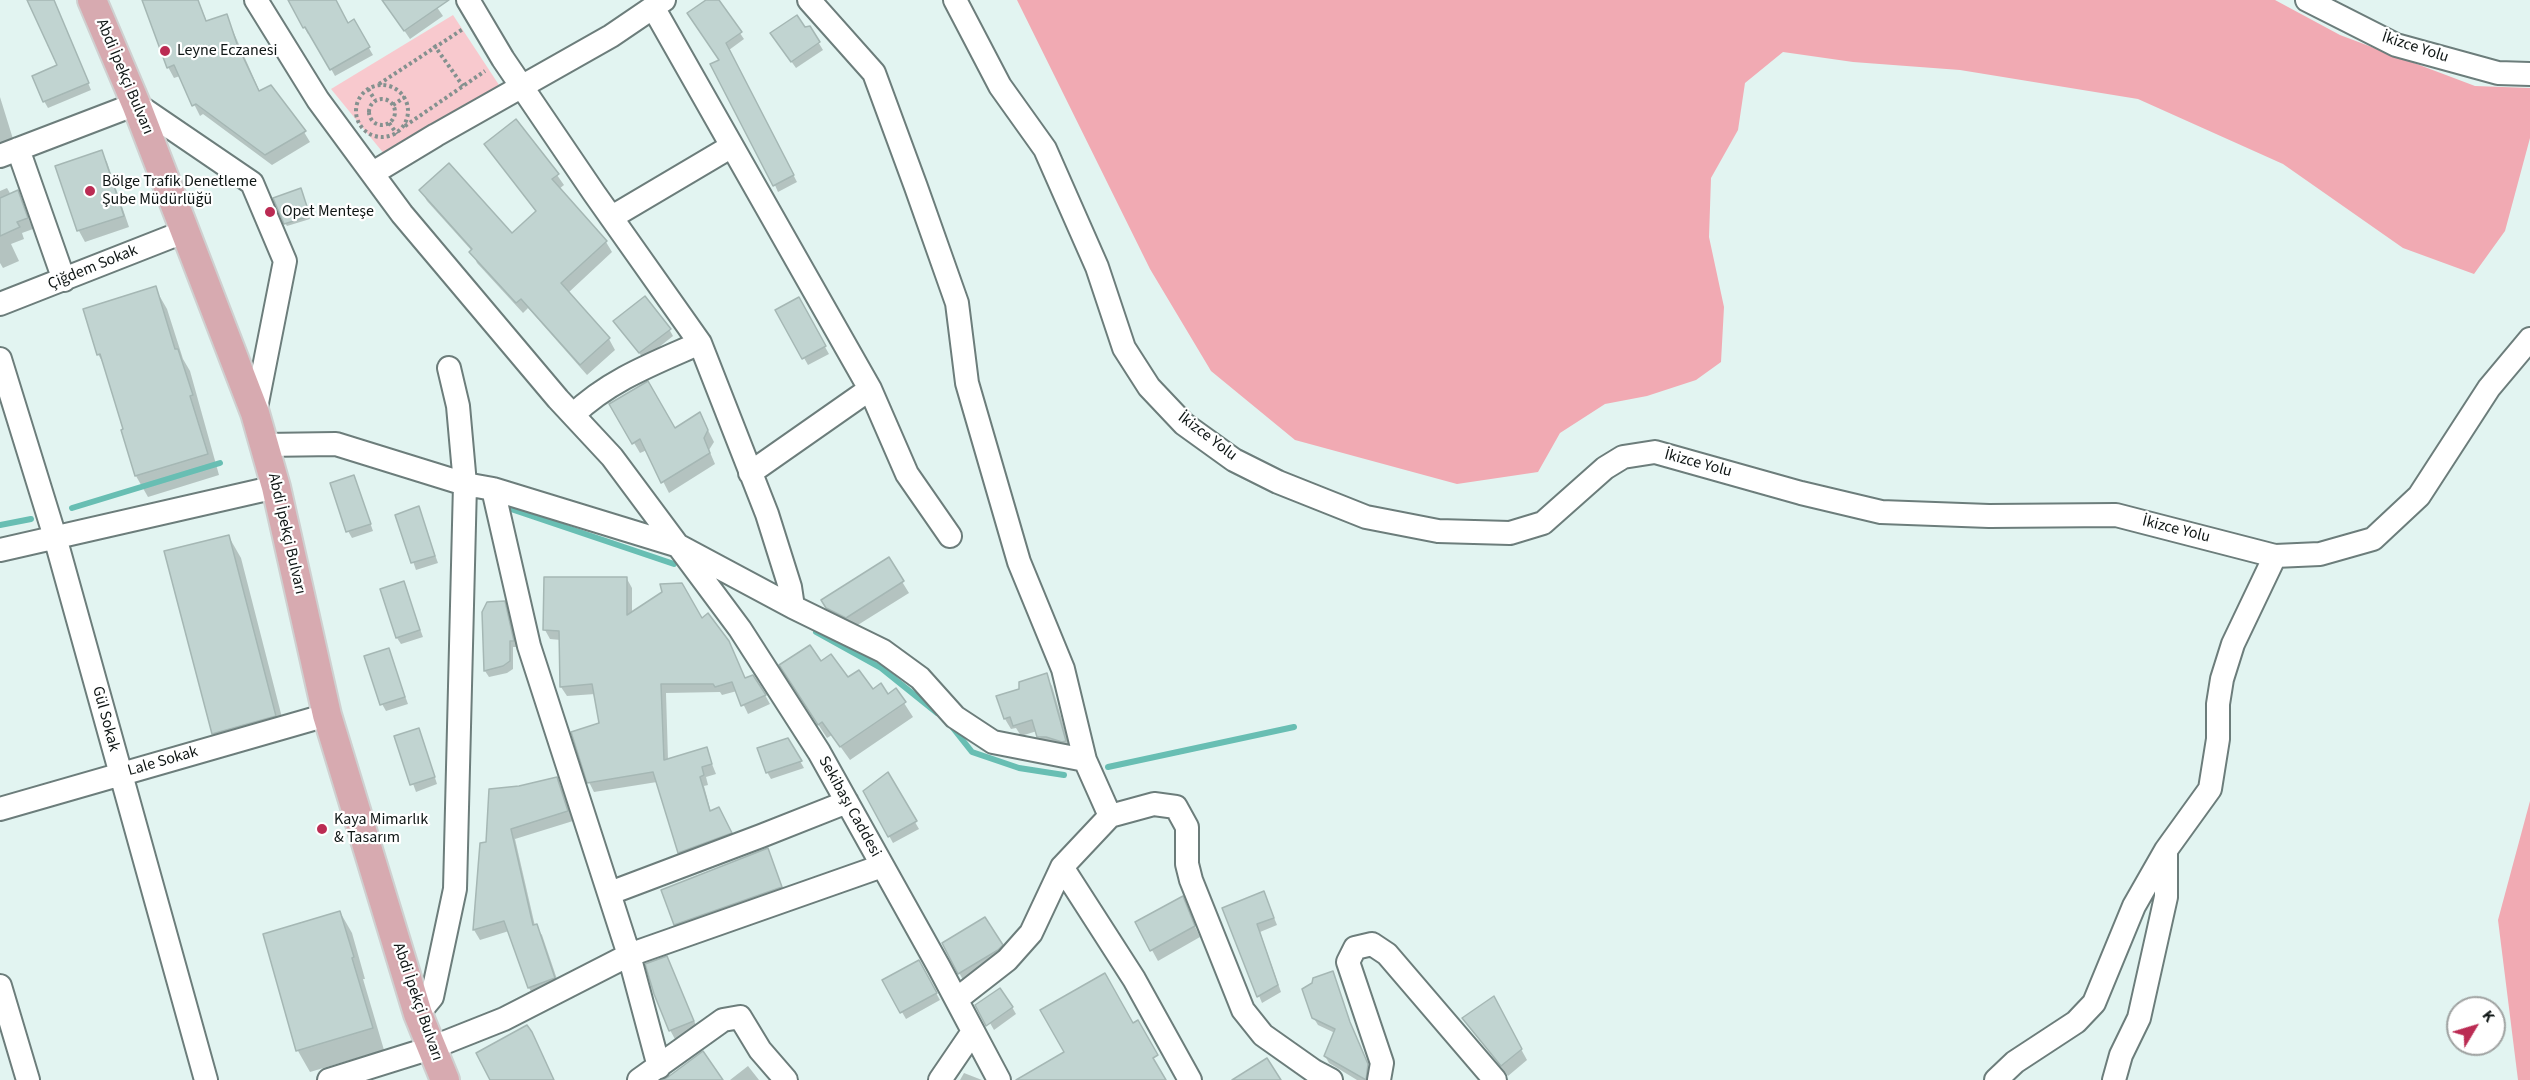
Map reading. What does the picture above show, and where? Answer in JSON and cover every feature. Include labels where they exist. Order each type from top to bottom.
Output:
[{"type":"main road","name":"Abdi İpekçi Bulvarı","points":[[92,0],[136,104],[255,413],[276,487],[327,715],[418,1014],[445,1080]]},
{"type":"street","name":"Sekibaşı Caddesi","points":[[256,0],[343,137],[373,172],[402,214],[573,415],[612,457],[740,629],[819,752],[957,999],[972,1033],[999,1080]]},
{"type":"street","points":[[468,0],[503,59],[700,343],[784,566],[793,607]]},
{"type":"street","points":[[809,0],[874,73],[957,303],[967,382],[1019,562],[1063,669],[1085,760],[1110,816]]},
{"type":"street","name":"İkizce Yolu","points":[[955,0],[1000,86],[1045,149],[1097,267],[1124,348],[1149,387],[1184,424],[1234,460],[1278,482],[1366,517],[1438,531],[1510,533],[1543,523],[1605,468],[1623,457],[1655,452],[1801,493],[1881,512],[1989,516],[2116,515],[2275,556],[2320,554],[2373,539],[2419,496],[2489,388],[2530,339]]},
{"type":"street","name":"İkizce Yolu","points":[[2307,0],[2396,45],[2498,73],[2530,74]]},
{"type":"street","points":[[373,172],[611,36],[658,3],[732,146],[870,389],[907,474],[950,536]]},
{"type":"street","points":[[64,280],[9,153],[136,104],[252,183],[285,261],[255,413]]},
{"type":"street","points":[[612,217],[732,146]]},
{"type":"street","name":"Çiğdem Sokak","points":[[0,304],[186,231]]},
{"type":"street","points":[[573,415],[589,400],[615,382],[700,343]]},
{"type":"street","name":"Gül Sokak","points":[[0,360],[55,537],[206,1080]]},
{"type":"street","points":[[418,1014],[432,997],[455,889],[465,484],[458,406],[449,368]]},
{"type":"street","points":[[750,473],[870,389]]},
{"type":"street","points":[[264,445],[336,444],[679,546],[793,607],[882,651],[920,678],[955,717],[993,742],[1085,760]]},
{"type":"street","points":[[0,550],[276,487]]},
{"type":"street","points":[[493,489],[529,646],[610,893],[660,1067]]},
{"type":"street","points":[[1996,1080],[2015,1062],[2076,1022],[2094,1003],[2134,906],[2166,850],[2195,813],[2210,789],[2218,739],[2218,704],[2222,679],[2233,644],[2275,556]]},
{"type":"street","name":"Lale Sokak","points":[[0,809],[327,715]]},
{"type":"street","points":[[610,893],[846,802]]},
{"type":"street","points":[[957,999],[1007,960],[1031,933],[1062,867],[1110,816],[1154,804],[1176,807],[1187,827],[1187,864],[1191,880],[1244,1010],[1263,1035],[1314,1071],[1331,1080]]},
{"type":"street","points":[[2114,1080],[2121,1055],[2139,1018],[2166,897],[2166,850]]},
{"type":"street","points":[[329,1080],[431,1048],[504,1019],[629,955],[882,866]]},
{"type":"street","points":[[1062,867],[1134,979],[1190,1080]]},
{"type":"street","points":[[1378,1080],[1382,1063],[1348,962],[1355,948],[1372,944],[1387,954],[1495,1080]]},
{"type":"street","points":[[0,986],[28,1080]]},
{"type":"street","points":[[639,1080],[723,1020],[740,1017],[760,1050],[786,1080]]},
{"type":"street","points":[[940,1080],[972,1033]]},
{"type":"path","points":[[479,20],[434,45],[360,96],[356,106],[356,116],[360,126],[377,137],[388,138],[397,134],[405,126],[503,59]]},
{"type":"path","points":[[434,45],[463,86]]},
{"type":"path","points":[[377,85],[388,85],[398,89],[405,96],[409,106],[409,117],[405,126]]},
{"type":"path","points":[[368,89],[375,100]]},
{"type":"path","points":[[393,105],[405,96]]},
{"type":"path","points":[[385,99],[393,105],[394,115],[388,123],[379,124],[371,118],[369,108],[375,100],[385,99]]},
{"type":"path","points":[[360,126],[371,118]]},
{"type":"path","points":[[388,123],[397,134]]},
{"type":"shaded area","points":[[1017,0],[2275,0],[2340,35],[2475,86],[2530,88],[2530,138],[2505,231],[2474,274],[2403,248],[2283,164],[2138,99],[1960,70],[1853,62],[1783,52],[1745,83],[1738,130],[1711,178],[1709,237],[1724,307],[1721,362],[1696,380],[1647,396],[1605,404],[1560,433],[1538,472],[1457,484],[1295,440],[1211,371],[1150,269]]},
{"type":"shaded area","points":[[453,15],[499,85],[385,155],[331,89]]},
{"type":"shaded area","points":[[2530,801],[2530,1080],[2518,1080],[2498,920]]},
{"type":"building","points":[[27,0],[54,0],[89,83],[43,102],[32,76],[57,65]]},
{"type":"building","points":[[142,0],[198,0],[206,21],[227,14],[237,44],[259,91],[271,85],[306,131],[265,155],[196,104],[192,106],[174,65],[167,68]]},
{"type":"building","points":[[288,0],[336,0],[348,23],[354,19],[370,47],[330,70]]},
{"type":"building","points":[[382,0],[449,0],[404,31]]},
{"type":"building","points":[[706,0],[719,0],[742,32],[726,43],[794,175],[773,186],[710,64],[719,60],[687,13]]},
{"type":"building","points":[[797,15],[805,27],[810,26],[820,42],[791,62],[770,33]]},
{"type":"building","points":[[516,119],[559,174],[552,179],[607,241],[561,283],[610,338],[580,365],[521,299],[516,303],[469,252],[472,249],[419,190],[449,163],[512,233],[536,211],[484,144]]},
{"type":"building","name":"Bölge Trafik Denetleme Şube Müdürlüğü","points":[[102,150],[124,216],[77,231],[55,166]]},
{"type":"building","points":[[301,188],[310,216],[284,224],[273,198]]},
{"type":"building","points":[[18,190],[28,218],[17,222],[20,227],[0,236],[0,198]]},
{"type":"building","points":[[156,286],[175,349],[178,349],[193,395],[190,396],[208,454],[135,476],[100,354],[97,355],[83,309]]},
{"type":"building","points":[[645,296],[671,329],[639,353],[613,321]]},
{"type":"building","points":[[799,297],[826,346],[802,359],[775,310]]},
{"type":"building","points":[[648,381],[675,428],[700,412],[708,430],[704,438],[710,453],[661,483],[640,439],[632,444],[609,404]]},
{"type":"building","points":[[354,475],[371,524],[346,532],[330,483]]},
{"type":"building","points":[[419,506],[435,556],[411,563],[395,515]]},
{"type":"building","points":[[229,535],[276,716],[212,734],[164,551]]},
{"type":"building","points":[[889,557],[904,581],[846,618],[826,608],[821,600]]},
{"type":"building","points":[[544,577],[627,577],[627,615],[662,592],[660,584],[682,583],[702,618],[708,613],[729,641],[745,678],[753,675],[766,695],[741,706],[732,682],[715,687],[713,684],[661,684],[664,760],[707,747],[712,764],[702,767],[704,775],[700,777],[710,811],[719,807],[732,833],[678,853],[653,772],[587,783],[571,732],[599,723],[592,684],[560,687],[559,631],[543,630]]},
{"type":"building","points":[[404,581],[420,630],[396,638],[380,589]]},
{"type":"building","points":[[505,601],[514,641],[510,641],[510,661],[503,666],[484,671],[482,612],[487,602]]},
{"type":"building","points":[[810,645],[821,661],[831,654],[848,677],[859,670],[873,689],[881,683],[888,694],[896,688],[906,702],[840,747],[822,722],[818,725],[779,665]]},
{"type":"building","points":[[389,648],[405,697],[380,705],[364,656]]},
{"type":"building","points":[[1047,673],[1066,741],[1062,742],[1037,737],[1032,720],[1013,726],[1010,717],[1004,719],[996,696],[1019,689],[1019,682]]},
{"type":"building","points":[[419,728],[435,777],[410,785],[394,736]]},
{"type":"building","points":[[788,738],[802,761],[766,773],[757,748]]},
{"type":"building","points":[[888,772],[917,821],[888,837],[863,791]]},
{"type":"building","points":[[557,777],[568,811],[511,829],[533,925],[537,924],[555,978],[528,988],[504,921],[473,930],[480,843],[486,842],[489,789],[519,786]]},
{"type":"building","points":[[768,848],[782,887],[674,925],[661,890]]},
{"type":"building","points":[[1264,891],[1274,918],[1257,924],[1278,985],[1257,997],[1222,908]]},
{"type":"building","points":[[1183,896],[1195,926],[1150,951],[1135,922]]},
{"type":"building","points":[[340,911],[373,1028],[296,1051],[263,934]]},
{"type":"building","points":[[985,917],[1003,945],[958,974],[942,943]]},
{"type":"building","points":[[667,956],[694,1021],[669,1031],[645,964]]},
{"type":"building","points":[[919,960],[937,993],[900,1013],[882,980]]},
{"type":"building","points":[[1333,971],[1350,1022],[1368,1064],[1366,1080],[1324,1056],[1335,1029],[1312,1018],[1302,989],[1312,983],[1313,978]]},
{"type":"building","points":[[1105,973],[1133,1023],[1138,1020],[1158,1055],[1153,1058],[1166,1080],[1016,1080],[1064,1052],[1040,1010]]},
{"type":"building","points":[[1000,988],[1013,1007],[986,1026],[975,1005]]},
{"type":"building","points":[[1494,996],[1522,1049],[1501,1066],[1462,1018]]},
{"type":"building","points":[[527,1025],[554,1080],[490,1080],[476,1053]]},
{"type":"building","points":[[703,1051],[723,1080],[662,1080],[668,1077]]},
{"type":"building","points":[[1267,1058],[1281,1080],[1232,1080]]},
{"type":"waterway","points":[[72,508],[220,463]]},
{"type":"waterway","points":[[511,509],[674,564]]},
{"type":"waterway","points":[[0,525],[31,519]]},
{"type":"waterway","points":[[816,632],[881,668],[937,713]]},
{"type":"waterway","points":[[1108,767],[1294,727]]},
{"type":"waterway","points":[[953,728],[972,752],[1019,768],[1064,775]]},
{"type":"place","name":"Leyne Eczanesi","points":[[165,51]]},
{"type":"place","name":"Bölge Trafik Denetleme Şube Müdürlüğü","points":[[90,191]]},
{"type":"place","name":"Opet Menteşe","points":[[270,212]]},
{"type":"place","name":"Kaya Mimarlık & Tasarım","points":[[322,829]]}]
